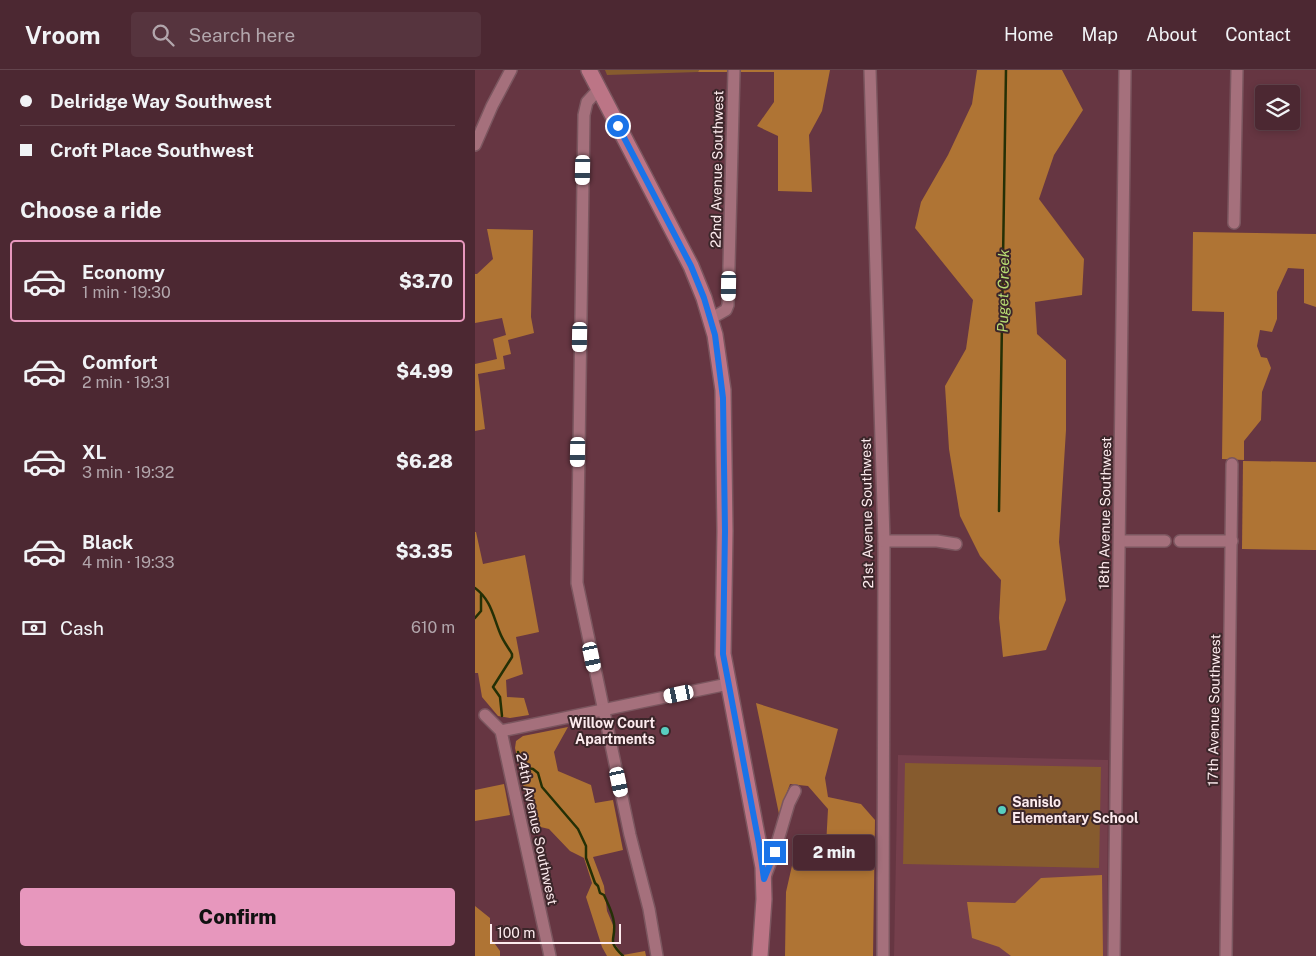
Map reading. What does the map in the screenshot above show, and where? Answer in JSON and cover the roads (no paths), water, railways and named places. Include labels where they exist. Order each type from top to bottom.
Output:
[{"type":"main road","points":[[589,70],[691,266],[711,318],[719,360],[723,398],[725,531],[723,654],[764,879],[760,956]]},
{"type":"street","points":[[475,145],[491,106],[511,70]]},
{"type":"street","name":"22nd Avenue Southwest","points":[[711,318],[726,310],[728,305],[734,70]]},
{"type":"street","name":"21st Avenue Southwest","points":[[870,70],[884,541],[883,956]]},
{"type":"street","name":"18th Avenue Southwest","points":[[1114,956],[1125,70]]},
{"type":"street","points":[[1234,223],[1237,70]]},
{"type":"street","points":[[599,89],[587,102],[584,114],[576,568],[580,604],[630,835],[649,909],[657,956]]},
{"type":"street","name":"17th Avenue Southwest","points":[[1226,956],[1232,464]]},
{"type":"street","points":[[884,541],[937,541],[956,544]]},
{"type":"street","points":[[1120,541],[1165,541]]},
{"type":"street","points":[[1180,541],[1231,541]]},
{"type":"street","points":[[485,714],[501,731],[728,684]]},
{"type":"street","name":"24th Avenue Southwest","points":[[501,731],[550,956]]},
{"type":"street","points":[[764,879],[789,803],[795,791]]},
{"type":"waterway","name":"Puget Creek","points":[[999,511],[1006,70]]},
{"type":"waterway","points":[[475,588],[488,603],[501,636],[512,654],[493,687],[500,697],[502,716]]},
{"type":"waterway","points":[[475,618],[481,611],[481,595]]},
{"type":"waterway","points":[[518,752],[523,767],[533,769],[538,773],[542,787],[578,829],[586,846],[586,858],[595,883],[600,893],[604,895],[613,916],[613,943],[623,956]]},
{"type":"place","name":"Willow Court Apartments","points":[[665,731]]},
{"type":"place","name":"Sanislo Elementary School","points":[[1002,810]]}]
